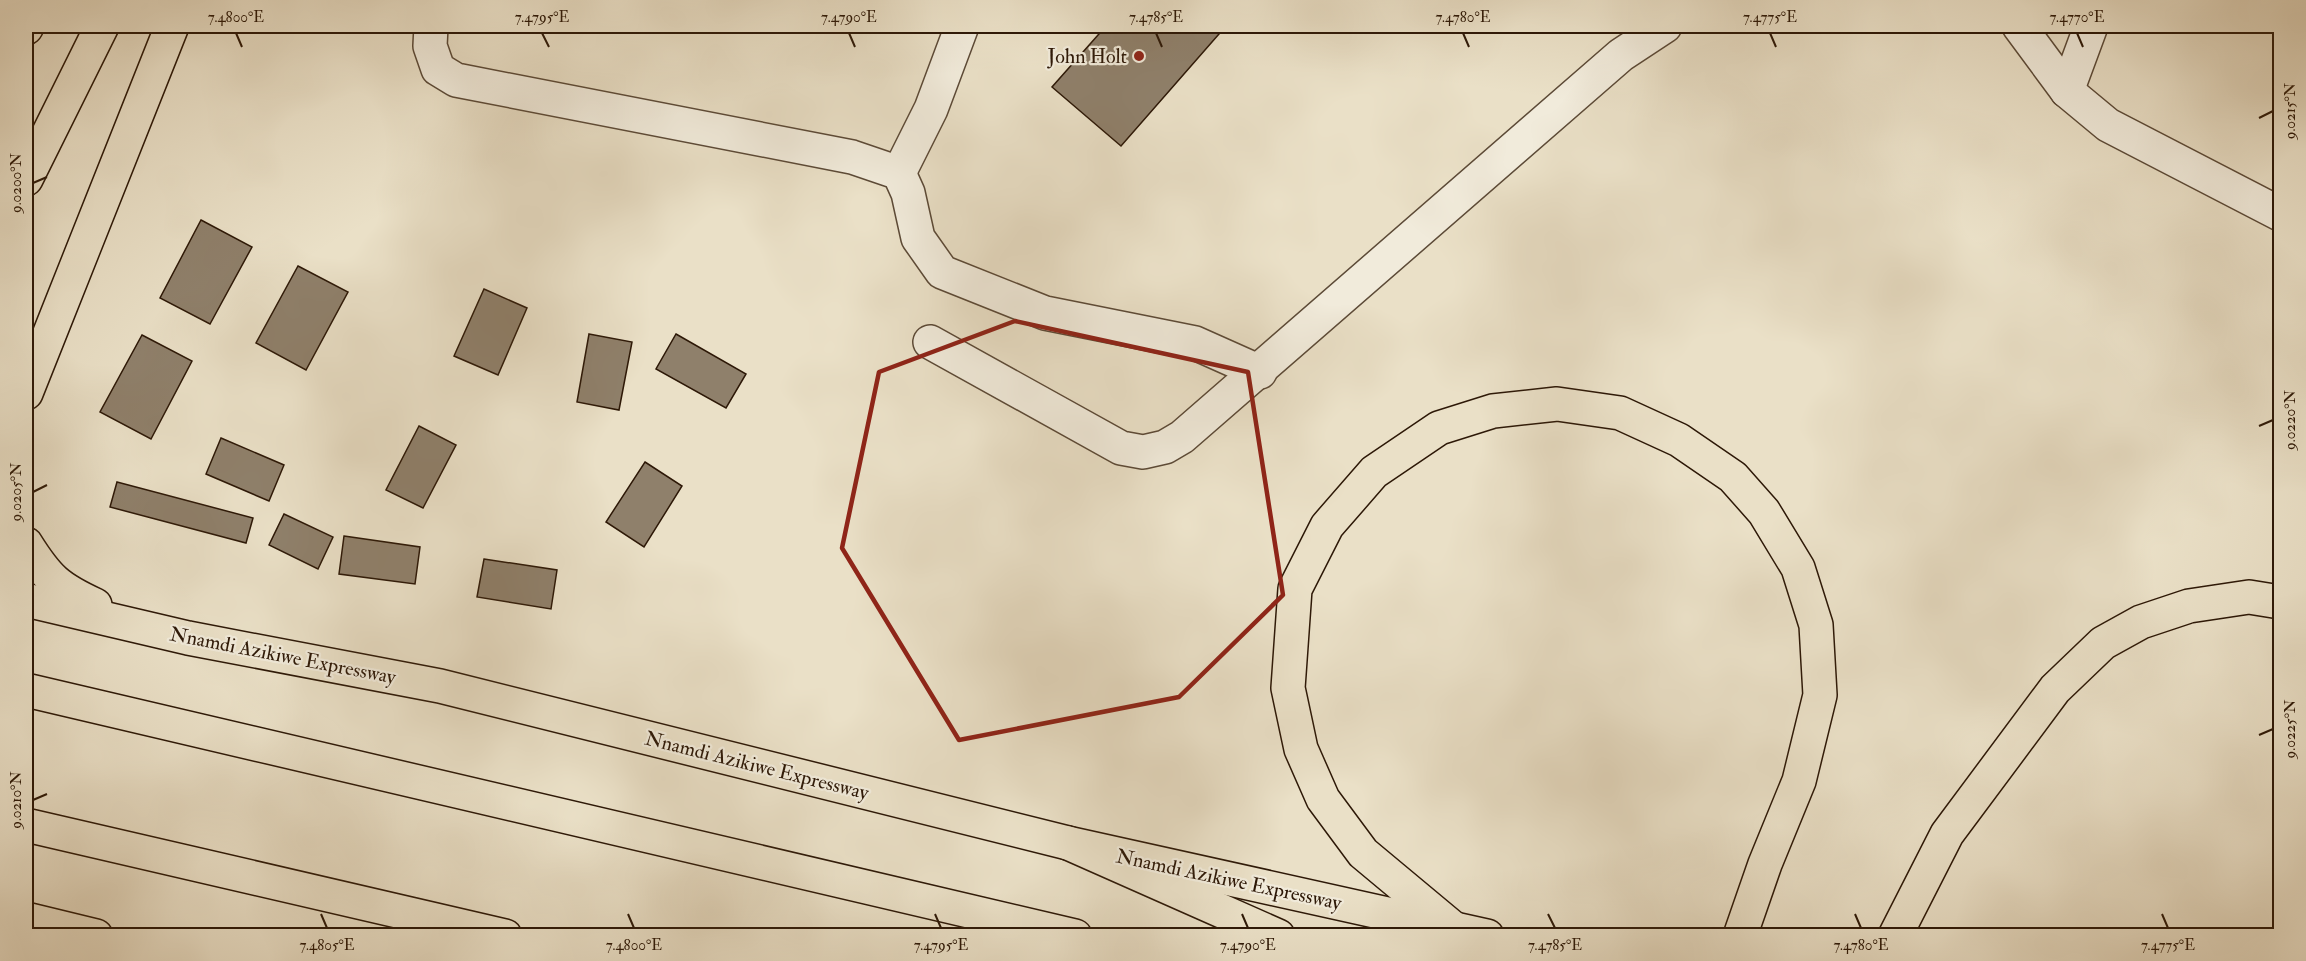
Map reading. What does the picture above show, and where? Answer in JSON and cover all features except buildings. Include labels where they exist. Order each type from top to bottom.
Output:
[{"type":"main road","points":[[26,179],[102,26]]},
{"type":"main road","points":[[26,393],[172,26]]},
{"type":"main road","points":[[1453,928],[1363,853],[1323,798],[1301,749],[1287,688],[1296,589],[1327,526],[1374,472],[1439,428],[1493,411],[1557,404],[1620,413],[1679,440],[1733,477],[1764,512],[1798,568],[1816,625],[1820,695],[1799,781],[1765,864],[1740,936]]},
{"type":"main road","points":[[26,544],[40,567],[65,591],[188,638]]},
{"type":"main road","points":[[1895,936],[1947,834],[2055,689],[2103,643],[2141,622],[2189,606],[2249,597],[2280,602]]},
{"type":"main road","name":"Nnamdi Azikiwe Expressway","points":[[26,600],[188,638],[441,686],[1068,843],[1487,936]]},
{"type":"main road","points":[[26,690],[1075,936]]},
{"type":"main road","points":[[26,825],[505,936]]},
{"type":"main road","points":[[1068,843],[1278,936]]},
{"type":"main road","points":[[26,920],[96,936]]},
{"type":"main road","points":[[26,932],[64,936]]},
{"type":"street","points":[[431,26],[430,46],[438,69],[456,80],[852,157],[899,173],[908,193],[918,237],[942,272],[1045,313],[1195,343],[1260,372]]},
{"type":"street","points":[[899,173],[932,109],[962,26]]},
{"type":"street","points":[[930,342],[1130,452],[1143,452],[1165,447],[1182,437],[1260,372],[1621,55],[1665,26]]},
{"type":"street","points":[[2019,26],[2067,92],[2108,125],[2280,214]]},
{"type":"street","points":[[2067,92],[2091,26]]},
{"type":"highlighted area","points":[[1015,321],[1248,372],[1283,595],[1179,697],[959,740],[842,548],[879,372]]},
{"type":"place","name":"John Holt","points":[[1139,56]]}]
